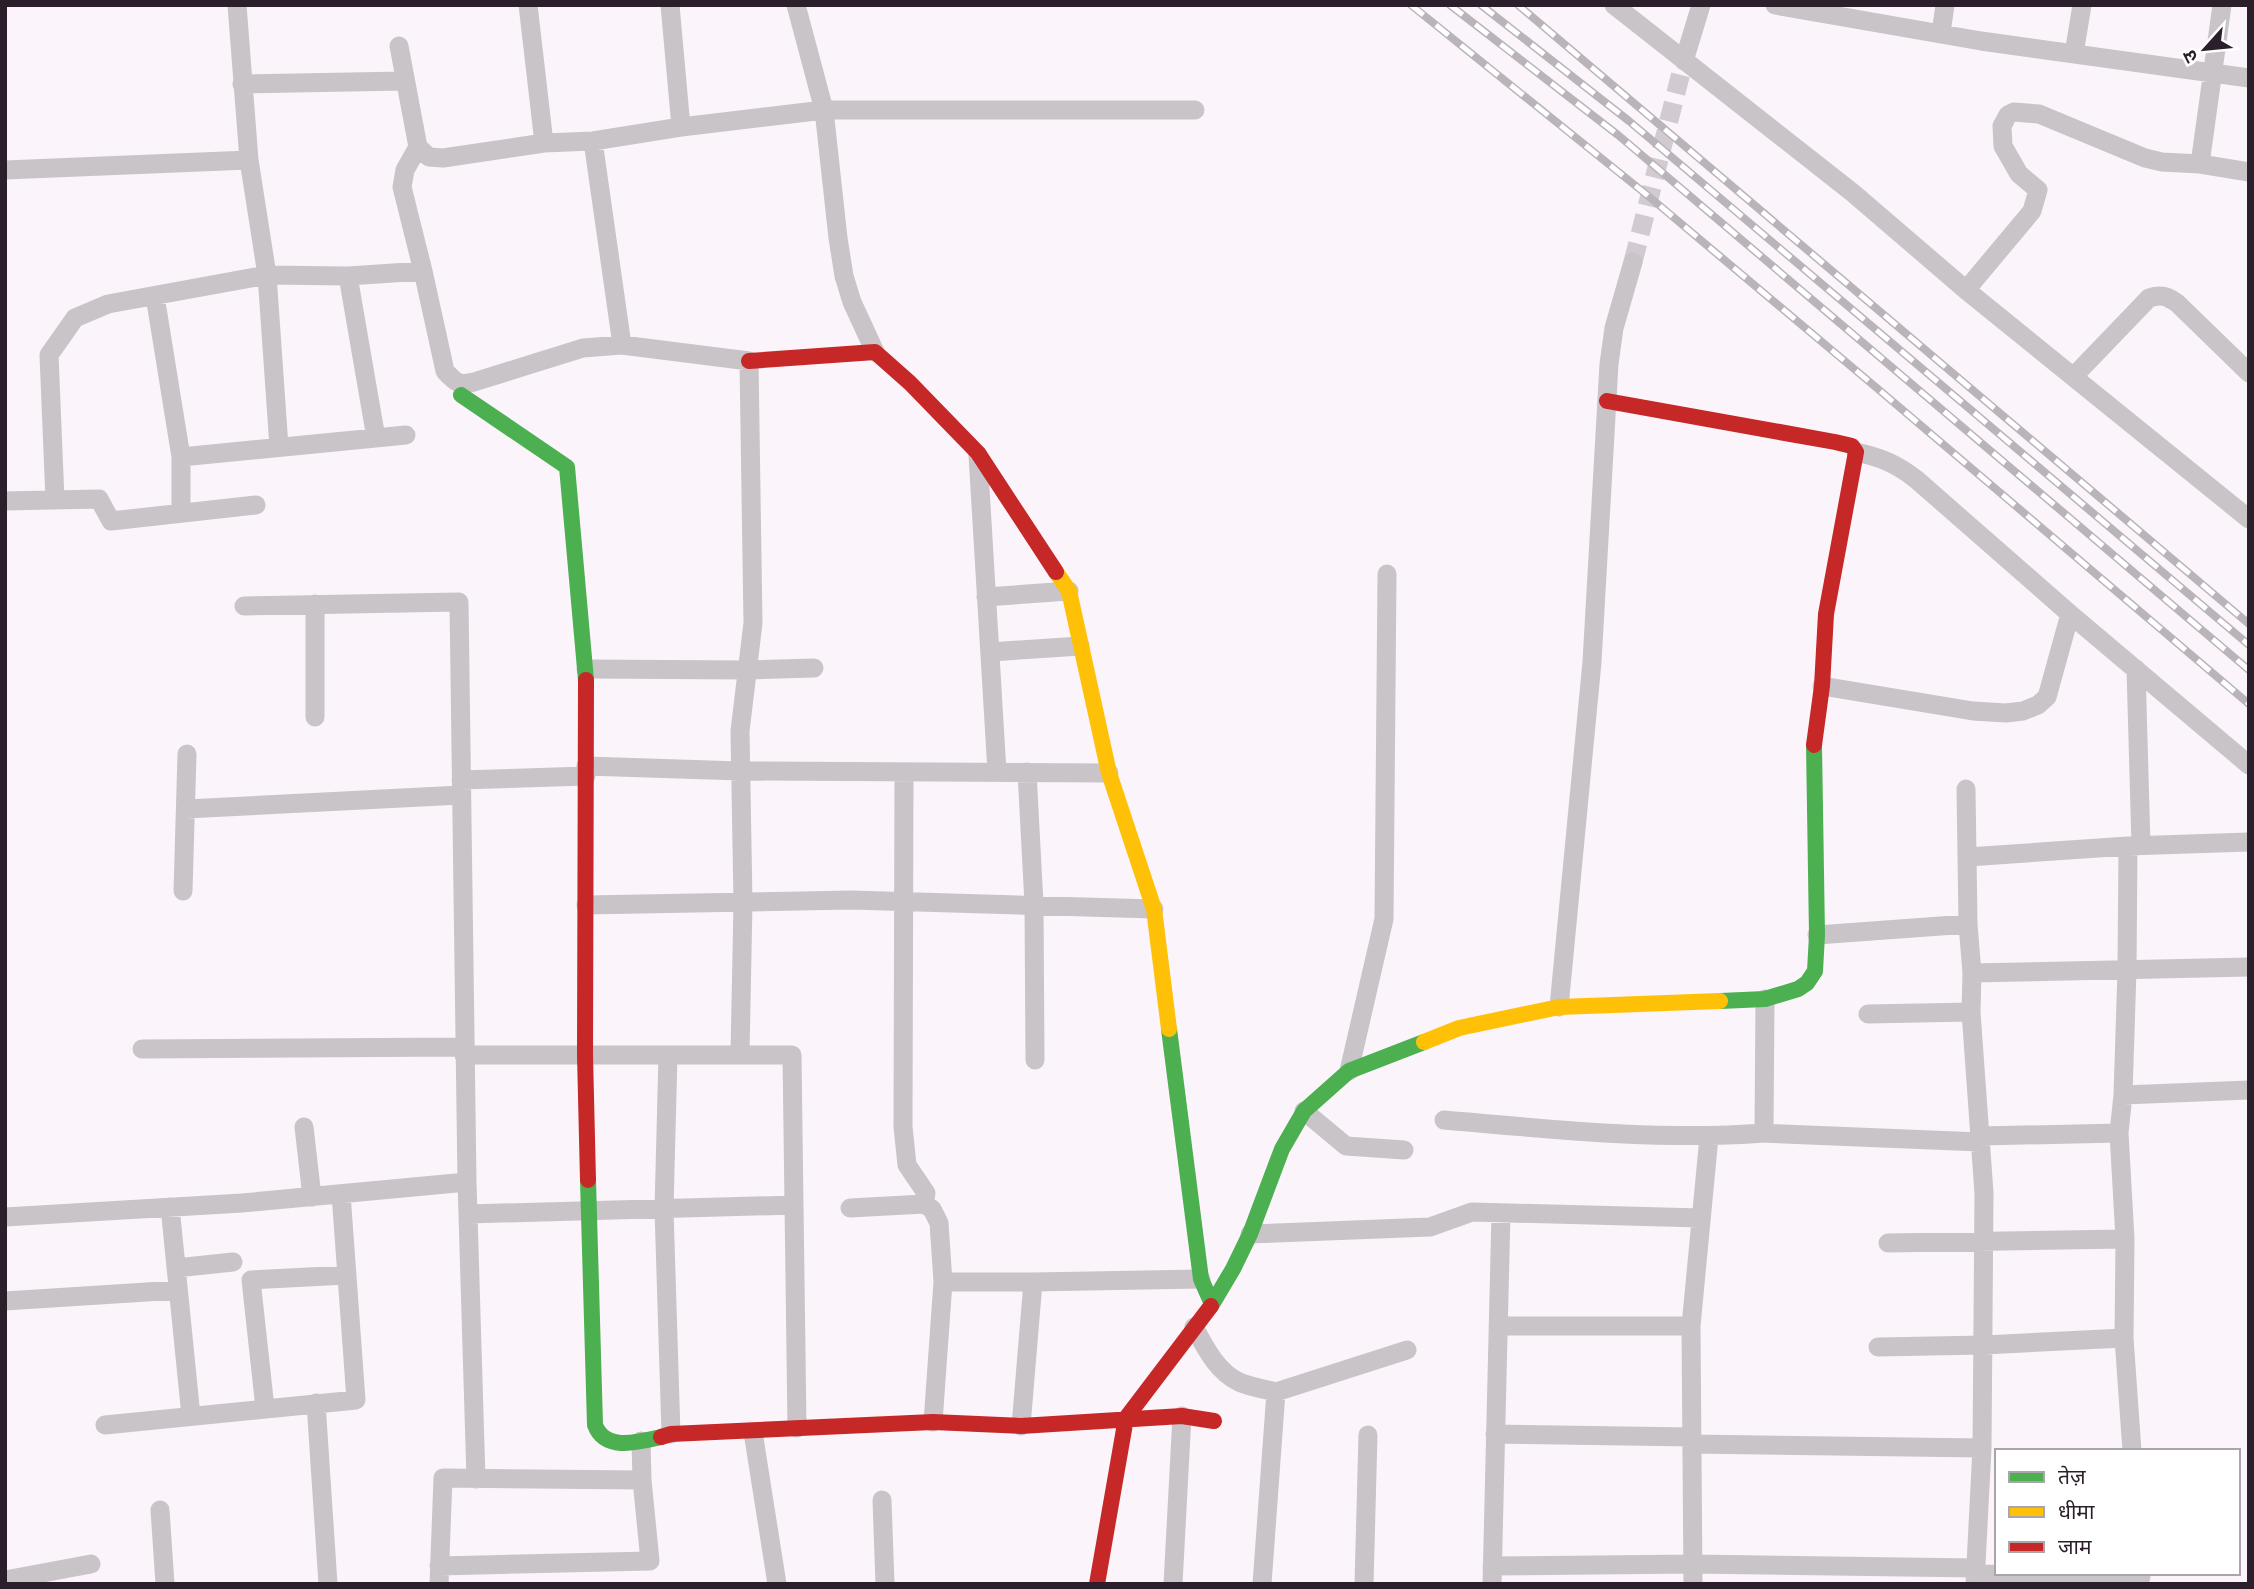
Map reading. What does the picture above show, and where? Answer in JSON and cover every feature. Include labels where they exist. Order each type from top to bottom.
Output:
[{"type":"street","points":[[237,5],[248,160],[267,275],[279,447]]},
{"type":"street","points":[[528,5],[544,143]]},
{"type":"street","points":[[670,5],[681,127]]},
{"type":"street","points":[[796,5],[824,110],[844,276],[852,302],[875,352],[910,383],[978,453],[1069,591],[1109,773],[1154,909],[1201,1279],[1212,1304]]},
{"type":"street","points":[[1684,61],[1701,5]]},
{"type":"street","points":[[1775,5],[2074,54],[2249,78]]},
{"type":"street","points":[[1941,33],[1945,5]]},
{"type":"street","points":[[2074,54],[2082,5]]},
{"type":"street","points":[[2200,163],[2222,5]]},
{"type":"street","points":[[1615,6],[1853,193],[1966,290],[2249,519]]},
{"type":"street","points":[[399,46],[418,147],[429,156],[443,158],[544,143],[593,141],[681,127],[824,110],[1195,110]]},
{"type":"street","points":[[243,84],[404,81]]},
{"type":"street","points":[[1966,290],[2032,211],[2038,190],[2020,174],[2003,146],[2002,126],[2014,112],[2039,114],[2146,158],[2162,162],[2200,163],[2249,172]]},
{"type":"street","points":[[593,141],[621,345]]},
{"type":"street","points":[[418,147],[405,170],[402,187],[445,371],[455,382],[462,385],[583,348],[621,345],[749,361],[875,352]]},
{"type":"street","points":[[5,170],[248,160]]},
{"type":"street","points":[[1559,1007],[1592,662],[1609,364],[1614,328],[1633,262]]},
{"type":"street","points":[[55,500],[49,355],[75,318],[108,304],[267,275],[348,276],[423,271]]},
{"type":"street","points":[[348,276],[376,438]]},
{"type":"street","points":[[2074,376],[2149,298],[2157,295],[2168,297],[2177,303],[2249,373]]},
{"type":"street","points":[[155,296],[181,457],[181,513]]},
{"type":"street","points":[[740,1055],[743,902],[740,731],[753,623],[749,361]]},
{"type":"street","points":[[461,395],[567,467],[586,668],[585,1055],[595,1425],[601,1436],[612,1443],[641,1441],[671,1434],[933,1422],[1021,1426],[1182,1416],[1214,1421]]},
{"type":"street","points":[[1607,401],[1835,442],[1852,446],[1856,452],[1886,459],[1900,466],[2249,765]]},
{"type":"street","points":[[181,457],[406,435]]},
{"type":"street","points":[[1097,1584],[1126,1418],[1212,1304],[1233,1269],[1250,1234],[1282,1149],[1304,1111],[1349,1071],[1458,1028],[1559,1007],[1765,999],[1798,989],[1807,983],[1815,971],[1817,935],[1813,754],[1822,686],[1826,614],[1856,452]]},
{"type":"street","points":[[978,453],[997,772]]},
{"type":"street","points":[[5,500],[99,499],[111,521],[256,505]]},
{"type":"street","points":[[1349,1071],[1384,919],[1387,575]]},
{"type":"street","points":[[986,597],[1069,591]]},
{"type":"street","points":[[244,606],[459,602],[464,1051],[476,1479]]},
{"type":"street","points":[[315,604],[315,717]]},
{"type":"street","points":[[1822,686],[1973,711],[2023,711],[2038,705],[2047,697],[2070,614]]},
{"type":"street","points":[[990,652],[1080,646]]},
{"type":"street","points":[[586,668],[814,668]]},
{"type":"street","points":[[2132,1449],[2124,1338],[2125,1239],[2119,1133],[2134,846],[2136,669]]},
{"type":"street","points":[[183,891],[187,754]]},
{"type":"street","points":[[186,809],[461,788],[586,771],[1109,773]]},
{"type":"street","points":[[904,772],[903,1128],[906,1165],[926,1193],[924,1204]]},
{"type":"street","points":[[1027,772],[1034,904],[1035,1060]]},
{"type":"street","points":[[1966,789],[1971,1013],[1984,1193],[1982,1448],[1975,1575]]},
{"type":"street","points":[[1968,857],[2134,846],[2249,842]]},
{"type":"street","points":[[586,905],[904,901],[1154,909]]},
{"type":"street","points":[[1817,935],[1968,923]]},
{"type":"street","points":[[1972,973],[2249,967]]},
{"type":"street","points":[[1760,1133],[1764,1133],[1765,999]]},
{"type":"street","points":[[1868,1014],[1971,1013]]},
{"type":"street","points":[[142,1048],[585,1055],[792,1055],[797,1428]]},
{"type":"street","points":[[668,1055],[664,1209],[671,1434]]},
{"type":"street","points":[[2123,1095],[2249,1090]]},
{"type":"street","points":[[1304,1111],[1346,1146],[1404,1150]]},
{"type":"street","points":[[1444,1120],[1567,1130],[1709,1137],[1760,1133],[1980,1139],[2119,1133]]},
{"type":"street","points":[[304,1127],[312,1196]]},
{"type":"street","points":[[1693,1584],[1691,1326],[1709,1137]]},
{"type":"street","points":[[6,1218],[341,1194],[467,1182]]},
{"type":"street","points":[[105,1425],[356,1400],[341,1194]]},
{"type":"street","points":[[850,1208],[924,1204],[932,1209],[939,1223],[943,1282],[933,1422]]},
{"type":"street","points":[[468,1214],[794,1205]]},
{"type":"street","points":[[170,1207],[191,1416]]},
{"type":"street","points":[[1250,1234],[1430,1227],[1472,1212],[1701,1218]]},
{"type":"street","points":[[1501,1213],[1492,1575],[1693,1564],[1975,1575],[2141,1578]]},
{"type":"street","points":[[1888,1242],[2125,1239]]},
{"type":"street","points":[[176,1268],[233,1262]]},
{"type":"street","points":[[265,1408],[251,1280],[347,1275]]},
{"type":"street","points":[[943,1282],[1201,1279]]},
{"type":"street","points":[[1021,1426],[1033,1282]]},
{"type":"street","points":[[5,1301],[178,1290]]},
{"type":"street","points":[[1498,1326],[1691,1326]]},
{"type":"street","points":[[1194,1327],[1209,1354],[1238,1382],[1276,1392],[1407,1350]]},
{"type":"street","points":[[1878,1347],[2124,1338]]},
{"type":"street","points":[[1262,1584],[1276,1392]]},
{"type":"street","points":[[316,1403],[328,1584]]},
{"type":"street","points":[[1173,1584],[1182,1416]]},
{"type":"street","points":[[753,1432],[777,1584]]},
{"type":"street","points":[[1495,1434],[1982,1448]]},
{"type":"street","points":[[1364,1584],[1368,1435]]},
{"type":"street","points":[[641,1441],[650,1561],[439,1575],[443,1478],[642,1480]]},
{"type":"street","points":[[1980,1490],[1995,1479]]},
{"type":"street","points":[[882,1500],[885,1584]]},
{"type":"street","points":[[160,1510],[164,1584]]},
{"type":"street","points":[[5,1580],[91,1564]]},
{"type":"tunnel","points":[[1633,262],[1684,61]]},
{"type":"railway","points":[[1411,5],[1647,195],[2249,704]]},
{"type":"railway","points":[[1450,5],[1618,135],[2249,670]]},
{"type":"railway","points":[[1481,5],[1629,121],[2249,645]]},
{"type":"railway","points":[[1518,5],[2249,624]]},
{"type":"traffic: fast","points":[[461,395],[567,467],[586,680]]},
{"type":"traffic: fast","points":[[1720,1001],[1765,999],[1798,989],[1807,983],[1815,971],[1817,935],[1814,745]]},
{"type":"traffic: fast","points":[[1169,1029],[1201,1279],[1212,1304]]},
{"type":"traffic: fast","points":[[1211,1306],[1250,1234],[1282,1149],[1304,1111],[1349,1071],[1424,1042]]},
{"type":"traffic: fast","points":[[588,1180],[595,1425],[606,1439],[614,1442],[633,1443],[661,1437]]},
{"type":"traffic: slow","points":[[1056,572],[1069,591],[1109,773],[1154,909],[1169,1029]]},
{"type":"traffic: slow","points":[[1424,1042],[1459,1028],[1559,1007],[1720,1001]]},
{"type":"traffic: jam","points":[[749,361],[875,352],[910,383],[978,453],[1056,572]]},
{"type":"traffic: jam","points":[[1607,401],[1835,442],[1852,446],[1856,452],[1826,614],[1822,686],[1814,745]]},
{"type":"traffic: jam","points":[[586,680],[585,1055],[588,1180]]},
{"type":"traffic: jam","points":[[1097,1584],[1126,1418],[1211,1306]]},
{"type":"traffic: jam","points":[[661,1437],[671,1434],[933,1422],[1021,1426],[1182,1416],[1214,1421]]}]
